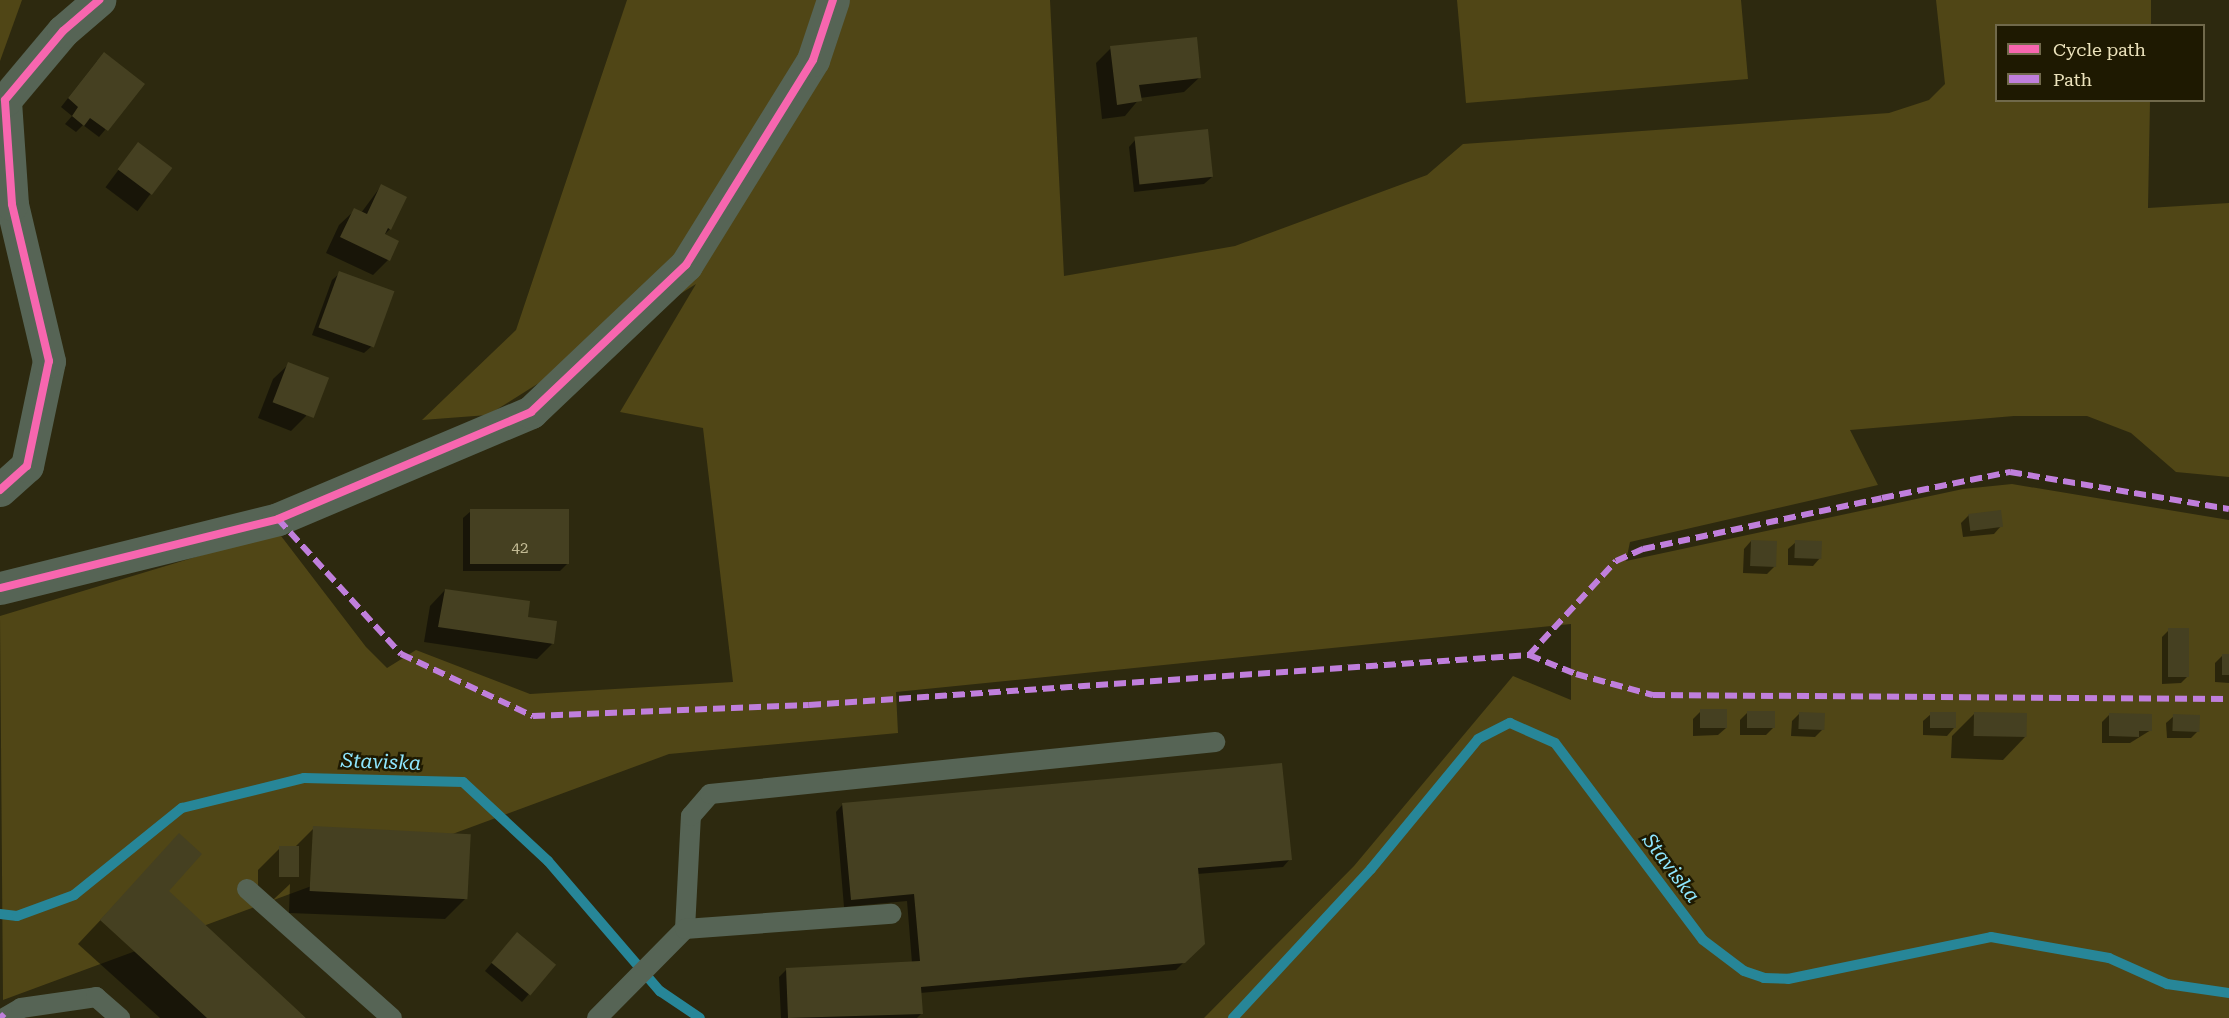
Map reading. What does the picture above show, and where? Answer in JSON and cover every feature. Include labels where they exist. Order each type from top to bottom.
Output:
[{"type":"street","points":[[0,490],[27,466],[49,361],[12,204],[5,100],[62,16],[99,0]]},
{"type":"street","points":[[0,588],[278,519],[531,412],[686,265],[813,60],[833,0]]},
{"type":"lane","points":[[685,929],[691,816],[710,794],[1215,742]]},
{"type":"lane","points":[[247,889],[392,1018]]},
{"type":"lane","points":[[597,1018],[612,1000],[685,929],[891,914]]},
{"type":"lane","points":[[4,1018],[21,1008],[96,997],[120,1018]]},
{"type":"shaded area","points":[[0,0],[22,0],[0,61]]},
{"type":"shaded area","points":[[627,0],[1050,0],[1064,276],[1235,246],[1427,175],[1463,144],[1889,113],[1929,100],[1945,84],[1936,0],[2151,0],[2151,24],[1995,24],[1995,102],[2150,102],[2148,208],[2229,203],[2229,477],[2176,472],[2131,433],[2087,416],[2014,416],[1850,430],[1878,485],[1630,542],[1626,561],[1963,489],[2012,484],[2229,520],[2229,1018],[1204,1018],[1354,866],[1513,676],[1571,700],[1571,624],[896,692],[898,733],[669,754],[3,1000],[0,616],[278,532],[366,647],[387,668],[416,650],[530,694],[733,682],[703,428],[620,412],[696,284],[488,415],[422,420],[516,330]]},
{"type":"shaded area","points":[[1457,0],[1741,0],[1748,79],[1466,103]]},
{"type":"building","points":[[1197,37],[1201,78],[1139,85],[1142,101],[1117,105],[1110,46]]},
{"type":"building","points":[[104,52],[145,84],[108,131],[90,118],[84,126],[72,116],[78,107],[68,98]]},
{"type":"building","points":[[1208,129],[1213,177],[1139,184],[1134,137]]},
{"type":"building","points":[[138,142],[172,168],[152,195],[118,169]]},
{"type":"building","points":[[381,184],[407,197],[391,230],[388,228],[385,234],[399,241],[390,261],[340,237],[354,208],[367,214]]},
{"type":"building","points":[[339,271],[394,291],[374,348],[318,327]]},
{"type":"building","points":[[288,362],[329,378],[314,418],[273,402]]},
{"type":"building","points":[[470,509],[569,509],[569,564],[470,564]]},
{"type":"building","points":[[2001,510],[2003,527],[1970,531],[1968,514]]},
{"type":"building","points":[[1751,540],[1777,541],[1776,567],[1750,566]]},
{"type":"building","points":[[1795,540],[1822,541],[1821,559],[1794,558]]},
{"type":"building","points":[[445,589],[530,601],[528,617],[557,621],[554,644],[438,627]]},
{"type":"building","points":[[2168,628],[2189,628],[2189,677],[2168,677]]},
{"type":"building","points":[[2222,654],[2229,654],[2229,675],[2222,675]]},
{"type":"building","points":[[1700,709],[1727,709],[1727,728],[1700,728]]},
{"type":"building","points":[[1747,711],[1775,711],[1775,728],[1747,728]]},
{"type":"building","points":[[1799,712],[1825,713],[1824,730],[1798,729]]},
{"type":"building","points":[[1930,712],[1956,712],[1956,728],[1930,728]]},
{"type":"building","points":[[1974,712],[2027,713],[2027,737],[1974,736]]},
{"type":"building","points":[[2109,713],[2152,714],[2152,731],[2139,731],[2139,737],[2109,736]]},
{"type":"building","points":[[2173,714],[2200,715],[2199,732],[2172,731]]},
{"type":"building","points":[[1282,763],[1292,860],[1198,868],[1205,944],[1185,963],[921,987],[923,1014],[788,1018],[786,968],[920,961],[914,894],[851,900],[842,803]]},
{"type":"building","points":[[313,826],[471,834],[467,899],[310,891]]},
{"type":"building","points":[[179,833],[202,854],[169,891],[306,1018],[207,1018],[100,920]]},
{"type":"building","points":[[279,846],[299,846],[299,877],[279,877]]},
{"type":"building","points":[[517,932],[556,965],[530,995],[491,963]]},
{"type":"waterway","name":"Staviska","points":[[1233,1018],[1371,869],[1478,739],[1510,723],[1555,743],[1703,940],[1744,971],[1764,978],[1788,979],[1991,937],[2109,958],[2167,984],[2229,993]]},
{"type":"waterway","name":"Staviska","points":[[0,914],[17,916],[74,895],[182,808],[304,778],[463,782],[548,861],[660,991],[700,1018]]},
{"type":"marked path","points":[[1529,655],[1616,561],[1643,549],[1882,498],[2010,472],[2229,509]]},
{"type":"marked path","points":[[278,519],[401,654],[533,716],[809,705],[1529,655],[1576,674],[1653,695],[2229,699]]},
{"type":"marked path","points":[[0,1014],[4,1018]]},
{"type":"cycle path","points":[[0,490],[27,466],[49,361],[12,204],[5,100],[63,31],[99,0]]},
{"type":"cycle path","points":[[0,588],[278,519],[531,412],[686,265],[813,60],[833,0]]}]
